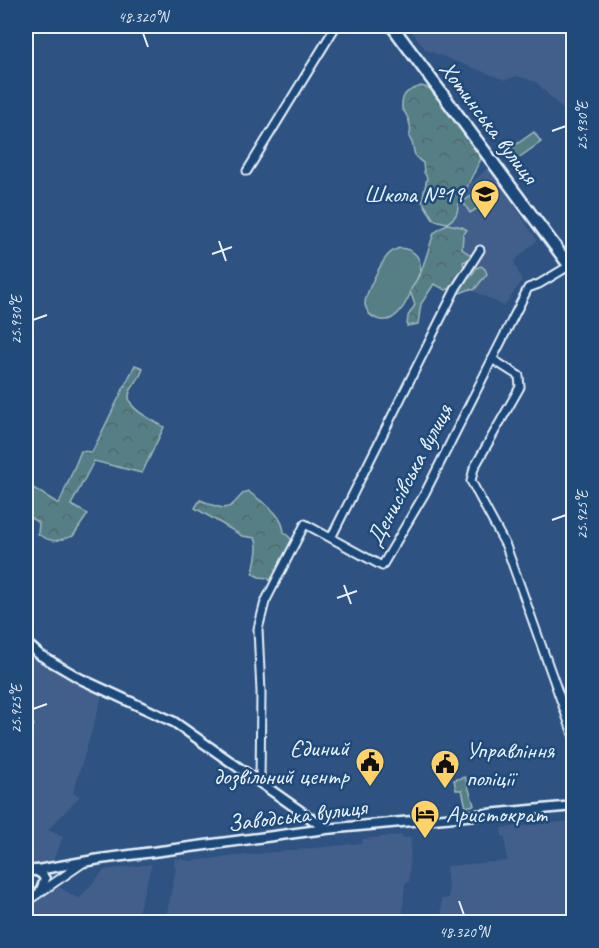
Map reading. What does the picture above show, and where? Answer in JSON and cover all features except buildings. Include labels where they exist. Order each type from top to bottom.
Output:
[{"type":"highway","name":"Хотинська вулиця","points":[[392,26],[571,269]]},
{"type":"main road","points":[[26,643],[40,655],[81,679],[174,722],[326,830]]},
{"type":"main road","name":"Заводська вулиця","points":[[26,872],[87,861],[326,830],[573,806]]},
{"type":"main road","points":[[35,870],[44,876],[45,882],[41,890]]},
{"type":"street","points":[[247,171],[336,26]]},
{"type":"street","points":[[331,538],[456,288],[480,250]]},
{"type":"street","name":"Денисівська вулиця","points":[[260,782],[261,692],[258,629],[265,602],[305,525],[382,566],[425,493],[528,288],[571,269]]},
{"type":"street","points":[[492,359],[519,376],[520,387],[474,468],[471,481],[512,562],[573,737]]},
{"type":"street","points":[[26,902],[87,861]]},
{"type":"shaded area","points":[[408,26],[573,26],[573,120],[536,82],[517,76],[505,80],[426,50]]},
{"type":"shaded area","name":"Школа №19","points":[[489,167],[537,240],[514,262],[522,281],[504,306],[429,269],[455,198]]},
{"type":"shaded area","points":[[26,645],[104,690],[73,793],[80,796],[48,830],[63,837],[51,865],[26,870]]},
{"type":"shaded area","points":[[573,821],[573,922],[452,922],[451,918],[442,918],[441,899],[449,898],[446,866],[507,861],[505,837],[502,836],[501,828]]},
{"type":"shaded area","points":[[402,835],[403,838],[411,837],[409,882],[405,883],[402,922],[165,922],[176,868],[174,867],[175,858],[189,861],[362,843],[362,839]]},
{"type":"shaded area","points":[[152,864],[135,922],[26,922],[26,906],[57,886],[79,899],[104,870]]},
{"type":"green space","points":[[421,86],[431,89],[482,157],[458,205],[455,216],[447,223],[434,220],[422,201],[427,178],[423,163],[416,157],[409,137],[409,122],[402,109],[406,93]]},
{"type":"green space","points":[[534,132],[541,142],[514,161],[507,151]]},
{"type":"green space","points":[[487,185],[495,197],[470,213],[463,202]]},
{"type":"green space","points":[[447,224],[467,230],[463,235],[462,249],[471,255],[470,259],[463,262],[466,276],[471,277],[476,268],[481,266],[487,274],[474,290],[470,289],[460,293],[434,284],[421,304],[418,324],[407,326],[408,316],[415,305],[410,291],[421,272],[434,233]]},
{"type":"green space","points":[[400,248],[410,250],[419,259],[420,272],[399,312],[393,318],[377,319],[368,312],[365,300],[385,259],[392,251]]},
{"type":"green space","points":[[135,365],[143,368],[129,395],[130,401],[138,411],[164,427],[142,473],[94,461],[71,505],[88,514],[73,536],[55,541],[43,537],[38,534],[39,523],[26,515],[26,494],[30,486],[59,504],[81,451],[92,452]]},
{"type":"green space","points":[[248,491],[275,513],[280,519],[284,532],[295,543],[273,585],[268,578],[253,574],[257,550],[255,538],[242,536],[195,508],[200,500],[212,505],[229,507]]},
{"type":"green space","points":[[465,777],[474,805],[466,807],[462,790],[456,790],[454,780]]},
{"type":"railway","points":[[26,722],[32,725]]},
{"type":"place","name":"Школа №19","points":[[485,220]]},
{"type":"place","name":"Єдиний дозвільний центр","points":[[370,788]]},
{"type":"place","name":"Управління поліції","points":[[445,790]]},
{"type":"place","name":"Аристократ","points":[[425,840]]}]
